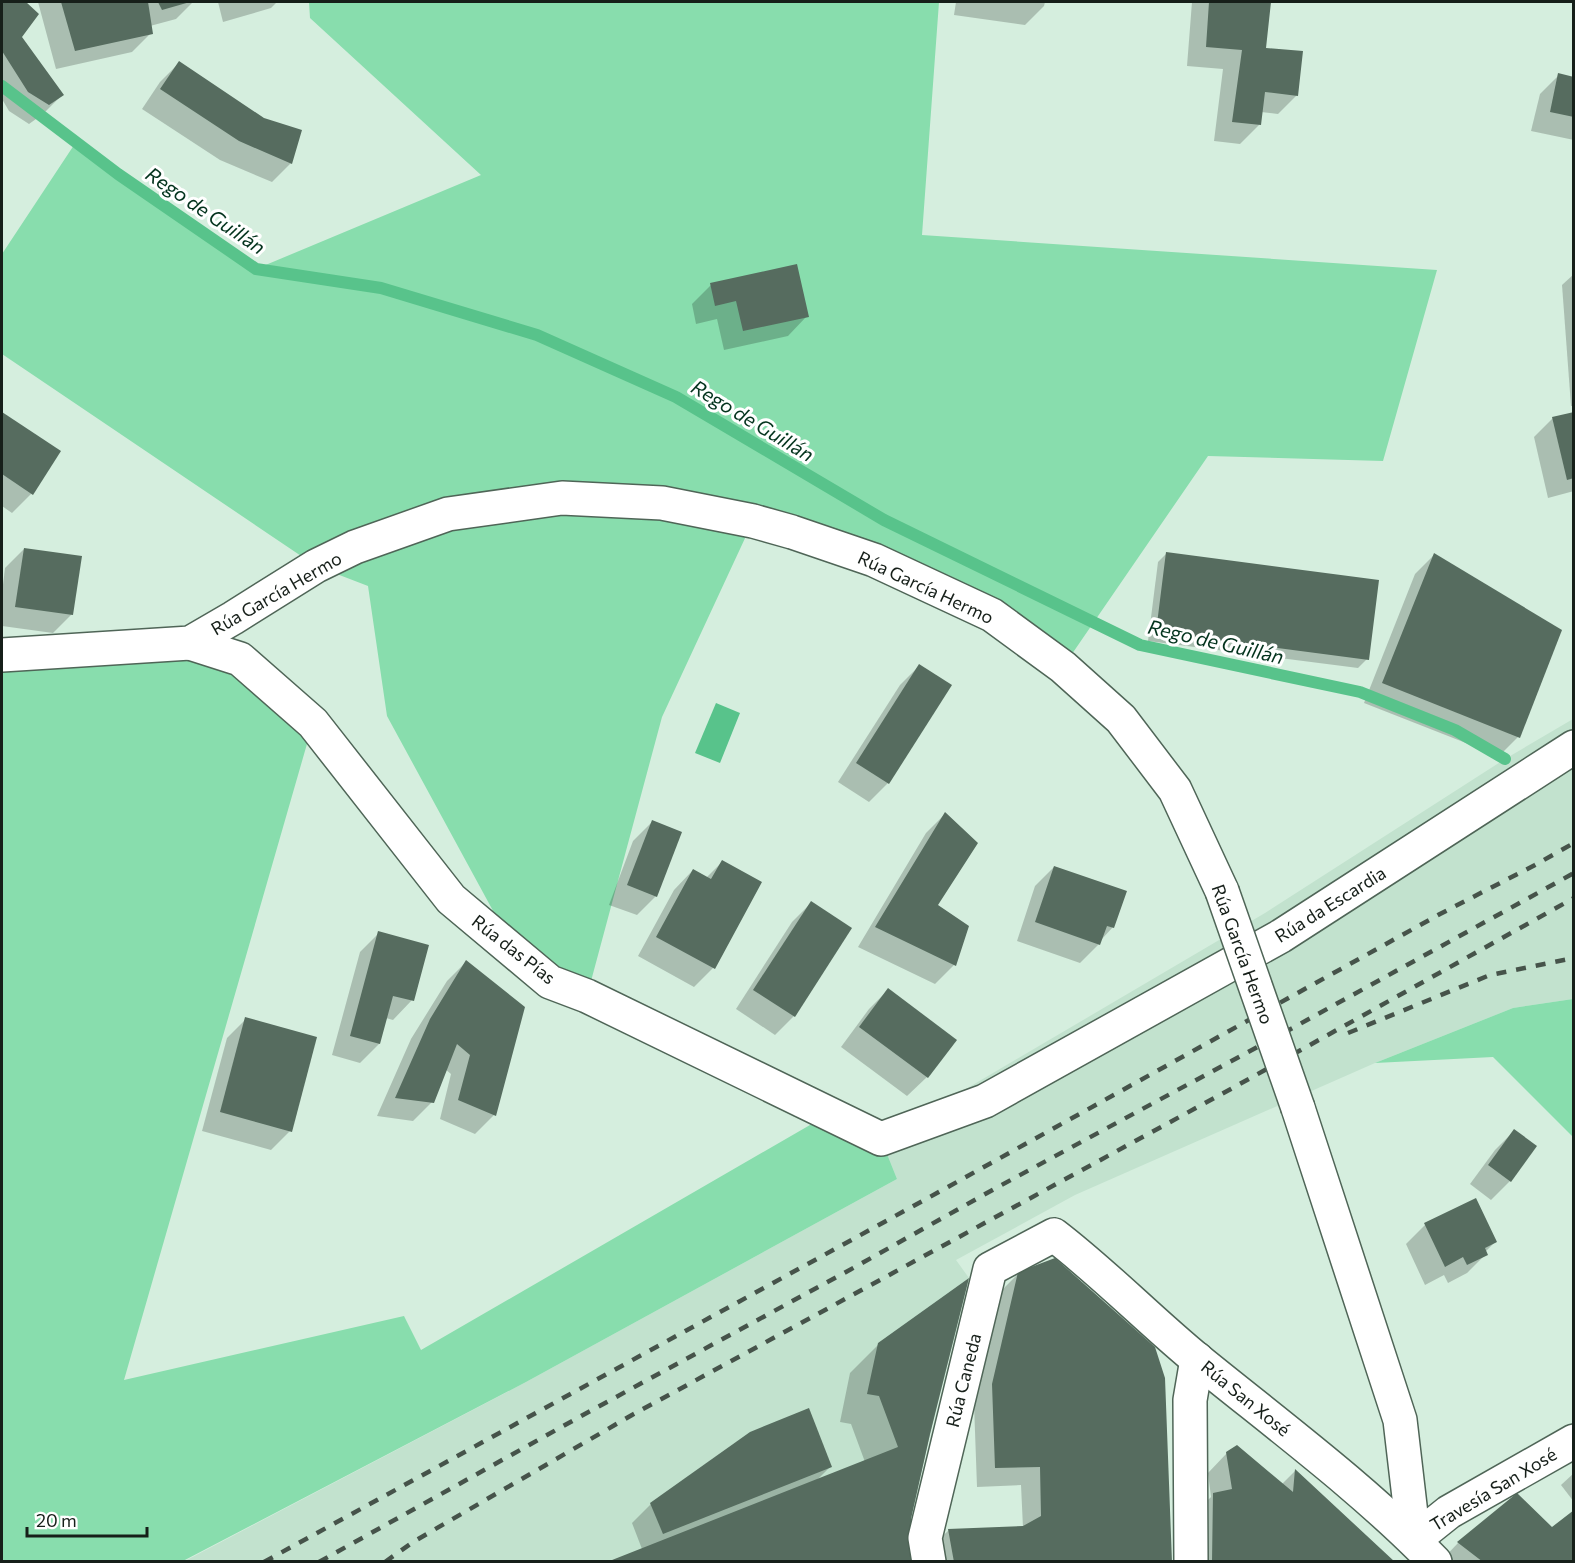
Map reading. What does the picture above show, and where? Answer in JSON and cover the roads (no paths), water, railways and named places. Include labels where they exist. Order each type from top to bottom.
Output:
[{"type":"street","name":"Rúa García Hermo","points":[[2,655],[190,643],[316,566],[355,547],[448,514],[562,498],[662,503],[753,521],[874,560],[992,615],[1063,667],[1121,719],[1175,790],[1222,891],[1298,1108],[1400,1419],[1425,1551]]},
{"type":"street","name":"Rúa das Pías","points":[[190,643],[240,659],[313,723],[451,900],[550,982],[587,996],[882,1139],[985,1101]]},
{"type":"street","name":"Rúa da Escardia","points":[[985,1101],[1281,936],[1574,747]]},
{"type":"street","name":"Rúa San Xosé","points":[[1054,1235],[1083,1257],[1197,1359],[1300,1441],[1425,1551]]},
{"type":"street","name":"Rúa Caneda","points":[[929,1562],[925,1538],[990,1269],[1054,1235]]},
{"type":"street","points":[[1191,1562],[1190,1400],[1197,1359]]},
{"type":"street","name":"Travesía San Xosé","points":[[1425,1551],[1449,1512],[1574,1441]]},
{"type":"waterway","name":"Rego de Guillán","points":[[2,86],[118,174],[256,269],[381,288],[537,335],[676,397],[884,520],[1140,645],[1360,692],[1455,730],[1505,759]]},
{"type":"railway","points":[[264,1562],[1440,914],[1574,843]]},
{"type":"railway","points":[[319,1562],[996,1188],[1574,873]]},
{"type":"railway","points":[[385,1562],[413,1542],[632,1415],[1229,1090],[1574,898]]},
{"type":"railway","points":[[1348,1033],[1490,975],[1574,958]]}]
